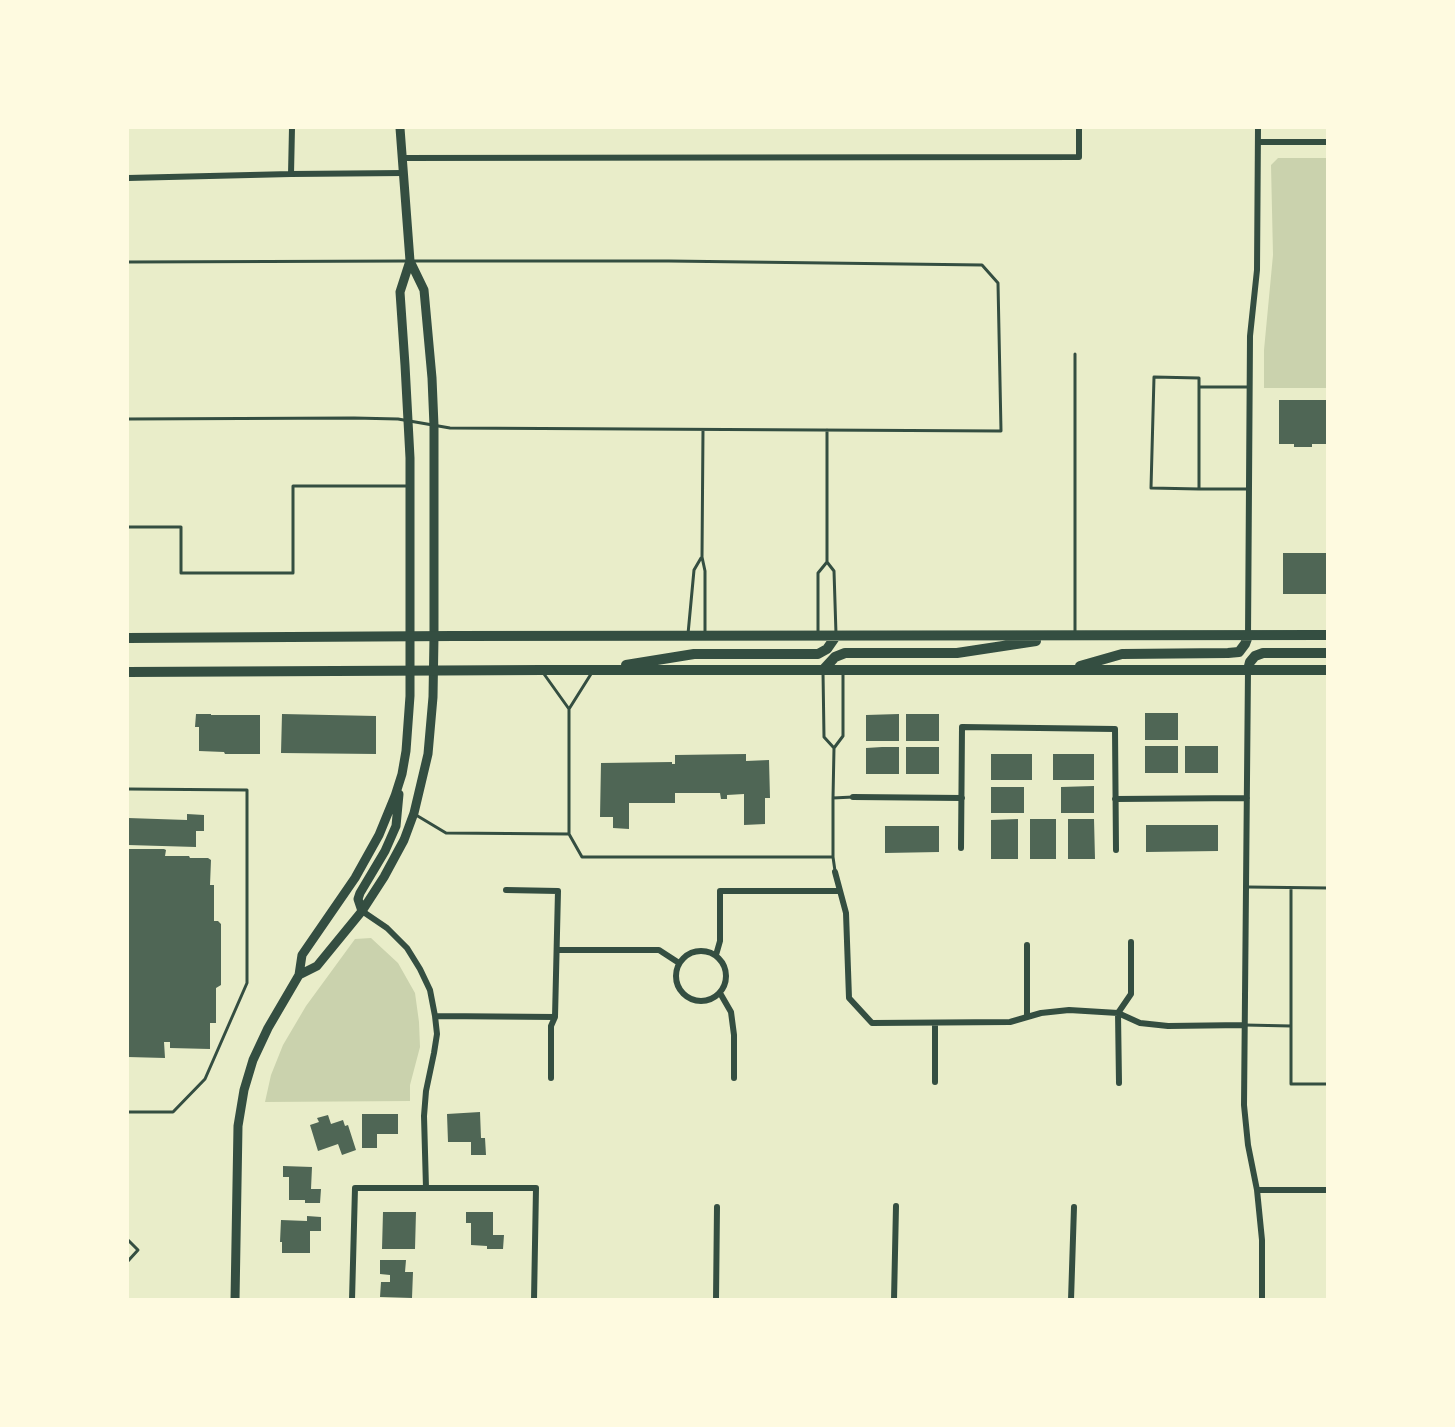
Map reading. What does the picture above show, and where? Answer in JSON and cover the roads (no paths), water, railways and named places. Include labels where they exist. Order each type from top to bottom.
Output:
[{"type":"main road","points":[[362,911],[358,899],[360,893],[385,851],[396,826],[406,751],[411,671],[409,420],[400,292],[410,261],[400,128]]},
{"type":"main road","points":[[299,975],[317,966],[362,911],[384,877],[404,840],[414,813],[428,754],[435,637],[434,426],[424,290],[410,261]]},
{"type":"main road","points":[[128,638],[1328,635]]},
{"type":"main road","points":[[594,670],[694,654],[818,654],[827,649],[836,636]]},
{"type":"main road","points":[[823,670],[835,657],[845,653],[957,653],[1075,636]]},
{"type":"main road","points":[[1065,670],[1122,654],[1239,652],[1248,636]]},
{"type":"main road","points":[[1248,670],[1255,656],[1263,652],[1328,653]]},
{"type":"main road","points":[[128,672],[1328,670]]},
{"type":"main road","points":[[235,1299],[238,1126],[244,1090],[253,1060],[268,1028],[299,975],[302,955],[355,878],[379,836],[402,774]]},
{"type":"street","points":[[291,174],[292,128]]},
{"type":"street","points":[[402,158],[1079,157],[1079,128]]},
{"type":"street","points":[[1248,636],[1250,336],[1257,270],[1258,128]]},
{"type":"street","points":[[1258,142],[1328,142]]},
{"type":"street","points":[[128,178],[404,173]]},
{"type":"street","points":[[1248,670],[1244,1105],[1262,1240],[1262,1299]]},
{"type":"street","points":[[961,848],[962,727],[1115,729],[1116,850]]},
{"type":"street","points":[[853,797],[962,798]]},
{"type":"street","points":[[1115,799],[1246,798]]},
{"type":"street","points":[[835,872],[846,913],[849,998],[872,1023],[1010,1022],[1041,1013],[1069,1010],[1118,1013],[1140,1023],[1168,1026],[1245,1025]]},
{"type":"street","points":[[506,890],[558,891],[555,1017],[551,1026],[551,1078]]},
{"type":"street","points":[[716,955],[720,941],[720,891],[840,891]]},
{"type":"street","points":[[362,911],[387,928],[407,948],[430,990],[436,1034],[424,1116],[426,1188]]},
{"type":"street","points":[[1119,1083],[1118,1013],[1131,994],[1131,942]]},
{"type":"street","points":[[1026,945],[1027,1017]]},
{"type":"street","points":[[557,950],[659,950],[679,963]]},
{"type":"street","points":[[699,950],[716,955],[726,969],[727,977],[720,993],[704,1001],[695,1000],[682,992],[676,978],[679,963],[690,953],[699,950]]},
{"type":"street","points":[[720,993],[731,1012],[734,1035],[734,1078]]},
{"type":"street","points":[[435,1016],[555,1017]]},
{"type":"street","points":[[935,1023],[935,1082]]},
{"type":"street","points":[[352,1299],[355,1188],[536,1188],[534,1299]]},
{"type":"street","points":[[1257,1190],[1328,1190]]},
{"type":"street","points":[[894,1299],[896,1206]]},
{"type":"street","points":[[716,1299],[717,1207]]},
{"type":"street","points":[[1071,1299],[1074,1207]]},
{"type":"lane","points":[[128,262],[679,261],[982,265],[998,283],[1001,431],[450,429],[398,419],[128,419]]},
{"type":"lane","points":[[1075,354],[1075,636]]},
{"type":"lane","points":[[1199,489],[1199,378],[1154,377],[1151,488],[1199,489],[1249,489]]},
{"type":"lane","points":[[1199,387],[1249,387]]},
{"type":"lane","points":[[703,430],[702,557],[705,571],[705,636]]},
{"type":"lane","points":[[827,430],[827,562],[834,571],[836,636]]},
{"type":"lane","points":[[128,527],[181,527],[181,573],[293,573],[293,486],[410,486]]},
{"type":"lane","points":[[688,636],[694,570],[702,557]]},
{"type":"lane","points":[[818,636],[818,573],[827,562]]},
{"type":"lane","points":[[542,670],[569,709]]},
{"type":"lane","points":[[594,670],[569,709],[569,834],[582,857],[833,857]]},
{"type":"lane","points":[[823,670],[824,737],[834,748]]},
{"type":"lane","points":[[835,872],[833,857],[834,748],[843,736],[843,670]]},
{"type":"lane","points":[[128,789],[247,790],[247,983],[205,1079],[173,1112],[128,1112]]},
{"type":"lane","points":[[833,798],[853,797]]},
{"type":"lane","points":[[414,813],[446,833],[569,834]]},
{"type":"lane","points":[[1246,887],[1328,888]]},
{"type":"lane","points":[[1291,888],[1292,1084],[1328,1084]]},
{"type":"lane","points":[[1245,1025],[1291,1026]]},
{"type":"lane","points":[[128,1240],[138,1250],[128,1262]]}]
